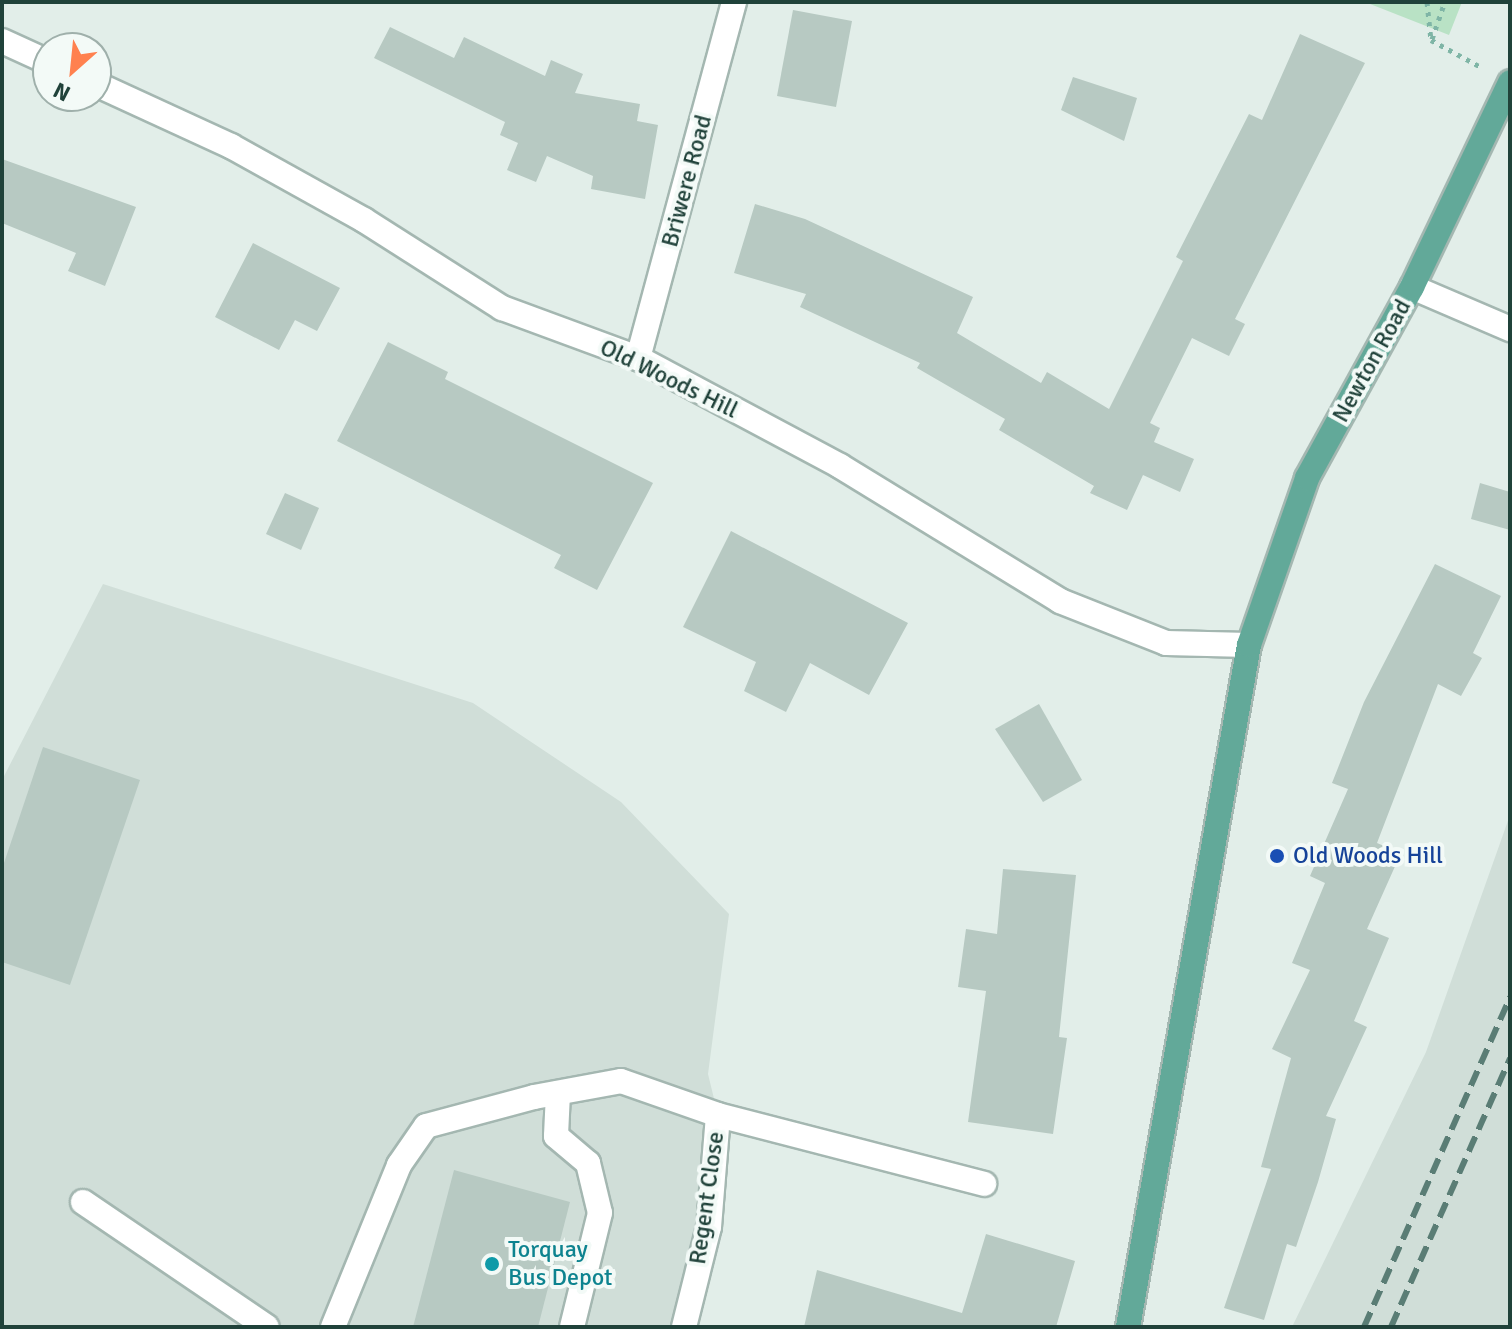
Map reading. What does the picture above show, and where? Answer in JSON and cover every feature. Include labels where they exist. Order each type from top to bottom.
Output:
[{"type":"main road","name":"Newton Road","points":[[1128,1327],[1249,645],[1307,478],[1412,287],[1510,82]]},
{"type":"street","name":"Briwere Road","points":[[638,358],[734,2]]},
{"type":"street","points":[[2,41],[32,55]]},
{"type":"street","name":"Old Woods Hill","points":[[112,91],[231,146],[364,220],[502,308],[638,358],[868,481],[1060,601],[1166,643],[1249,645]]},
{"type":"street","points":[[1412,287],[1510,329]]},
{"type":"street","points":[[333,1327],[399,1165],[426,1126],[558,1093],[621,1081],[718,1115],[984,1184]]},
{"type":"street","points":[[558,1093],[556,1136],[588,1163],[600,1213],[572,1327]]},
{"type":"street","name":"Regent Close","points":[[684,1327],[709,1227],[718,1115]]},
{"type":"street","points":[[83,1202],[267,1327]]},
{"type":"path","points":[[1427,2],[1431,40]]},
{"type":"path","points":[[1431,40],[1445,2]]},
{"type":"path","points":[[1431,40],[1483,68]]},
{"type":"shaded area","points":[[103,584],[473,703],[621,802],[729,914],[708,1074],[718,1115],[684,1327],[2,1327],[2,780]]},
{"type":"shaded area","points":[[1510,815],[1510,1327],[1292,1327],[1426,1052]]},
{"type":"green space","points":[[1365,2],[1462,2],[1449,35]]},
{"type":"building","points":[[793,10],[852,21],[836,107],[777,96]]},
{"type":"building","points":[[390,27],[454,58],[464,37],[545,76],[551,60],[583,74],[575,93],[640,104],[637,121],[658,125],[645,199],[591,189],[593,176],[547,156],[536,182],[507,170],[518,143],[500,135],[505,122],[374,58]]},
{"type":"building","points":[[1300,34],[1365,63],[1235,319],[1245,324],[1229,356],[1192,338],[1150,423],[1160,428],[1154,442],[1194,459],[1180,492],[1143,475],[1127,510],[1090,493],[1094,486],[999,430],[1005,419],[917,368],[920,363],[800,307],[806,294],[734,273],[755,204],[805,219],[973,297],[957,333],[1041,383],[1047,372],[1109,409],[1183,261],[1176,257],[1205,200],[1249,114],[1262,120]]},
{"type":"building","points":[[1073,77],[1137,98],[1124,141],[1061,110]]},
{"type":"building","points":[[2,159],[136,207],[105,286],[68,271],[76,253],[2,223]]},
{"type":"building","points":[[253,243],[340,288],[317,331],[295,320],[279,350],[215,317]]},
{"type":"building","points":[[388,342],[448,372],[445,379],[653,483],[597,590],[554,568],[561,555],[337,441]]},
{"type":"building","points":[[1480,483],[1510,492],[1510,530],[1471,519]]},
{"type":"building","points":[[285,493],[319,508],[301,550],[266,534]]},
{"type":"building","points":[[731,531],[908,623],[869,695],[810,663],[786,712],[744,691],[756,662],[683,627]]},
{"type":"building","points":[[1435,564],[1501,596],[1473,653],[1482,658],[1461,696],[1438,684],[1377,843],[1401,853],[1367,929],[1389,938],[1354,1021],[1367,1027],[1326,1116],[1336,1119],[1318,1182],[1296,1247],[1287,1244],[1264,1320],[1224,1308],[1271,1169],[1261,1167],[1291,1058],[1272,1049],[1310,970],[1292,963],[1325,883],[1310,876],[1348,789],[1332,783],[1364,702]]},
{"type":"building","points":[[1039,704],[1082,780],[1043,802],[995,729]]},
{"type":"building","points":[[43,747],[140,780],[70,985],[2,962],[2,869]]},
{"type":"building","points":[[1003,869],[1076,875],[1059,1037],[1067,1038],[1053,1134],[968,1122],[986,991],[958,987],[966,929],[997,934]]},
{"type":"building","name":"Torquay Bus Depot","points":[[454,1170],[570,1202],[538,1327],[413,1327]]},
{"type":"building","points":[[986,1234],[1075,1261],[1056,1327],[804,1327],[817,1270],[962,1313]]},
{"type":"railway","points":[[1364,1327],[1510,997]]},
{"type":"railway","points":[[1391,1327],[1510,1058]]},
{"type":"place","name":"Old Woods Hill","points":[[1277,856]]},
{"type":"place","name":"Torquay Bus Depot","points":[[492,1264]]}]
